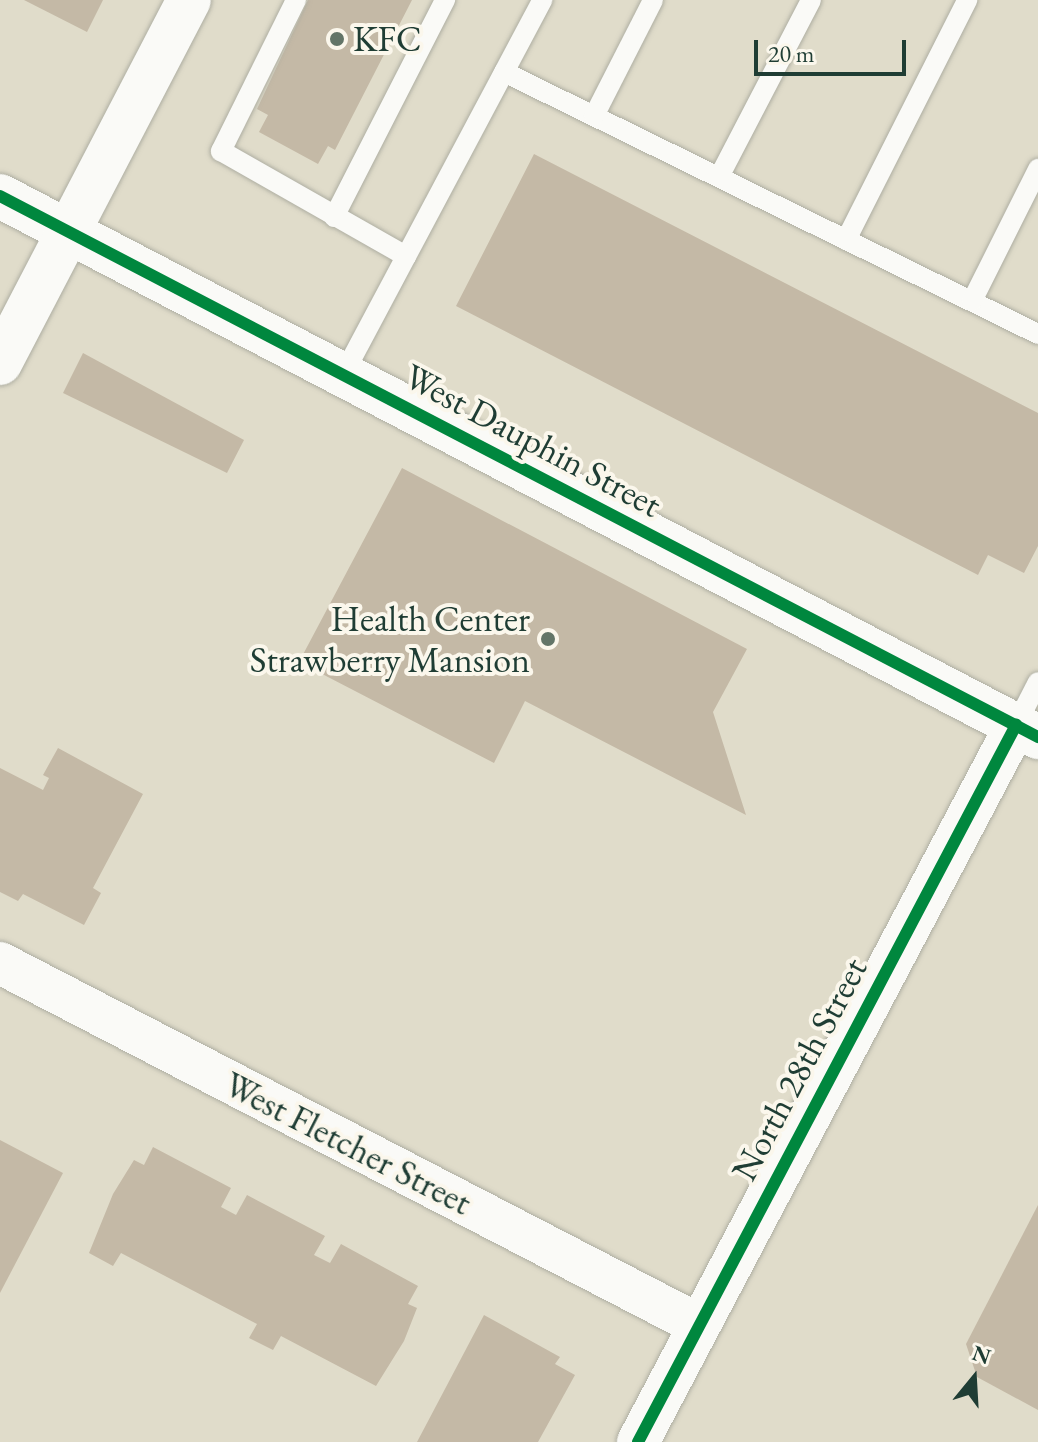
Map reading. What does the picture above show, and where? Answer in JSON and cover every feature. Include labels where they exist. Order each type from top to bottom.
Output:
[{"type":"street","points":[[0,363],[189,0]]},
{"type":"street","name":"West Dauphin Street","points":[[0,196],[1027,731]]},
{"type":"street","name":"North 28th Street","points":[[638,1442],[697,1324],[1027,731]]},
{"type":"street","name":"West Fletcher Street","points":[[0,963],[697,1324]]},
{"type":"lane","points":[[296,0],[221,151],[406,256]]},
{"type":"lane","points":[[334,217],[445,0]]},
{"type":"lane","points":[[343,375],[542,0]]},
{"type":"lane","points":[[594,116],[653,0]]},
{"type":"lane","points":[[719,177],[811,0]]},
{"type":"lane","points":[[846,240],[967,0]]},
{"type":"lane","points":[[504,72],[1038,334]]},
{"type":"lane","points":[[972,301],[1038,169]]},
{"type":"lane","points":[[1027,731],[1038,682]]},
{"type":"building","points":[[24,0],[103,0],[87,32]]},
{"type":"building","points":[[308,0],[412,0],[335,150],[328,146],[318,164],[259,132],[268,115],[257,109]]},
{"type":"building","points":[[534,154],[1038,413],[1038,546],[1024,573],[988,555],[978,575],[456,306]]},
{"type":"building","points":[[83,353],[244,440],[227,473],[63,393]]},
{"type":"building","points":[[402,468],[747,649],[713,712],[746,815],[525,701],[494,763],[299,662]]},
{"type":"building","points":[[58,748],[143,794],[93,888],[101,893],[84,925],[23,894],[18,901],[0,892],[0,768],[43,790],[49,778],[43,775]]},
{"type":"building","points":[[0,1140],[63,1173],[0,1293]]},
{"type":"building","points":[[153,1147],[231,1188],[221,1207],[236,1215],[247,1195],[325,1236],[314,1255],[330,1263],[341,1244],[418,1286],[408,1304],[417,1308],[404,1341],[376,1386],[281,1336],[273,1350],[249,1338],[257,1324],[121,1253],[113,1266],[89,1253],[113,1194],[134,1160],[144,1165]]},
{"type":"building","points":[[1038,1205],[1038,1410],[977,1377],[966,1344]]},
{"type":"building","points":[[484,1315],[560,1357],[555,1364],[575,1375],[538,1442],[417,1442]]},
{"type":"cycle path","points":[[0,196],[1038,737]]},
{"type":"cycle path","points":[[638,1442],[1016,725]]},
{"type":"place","name":"KFC","points":[[337,39]]},
{"type":"place","name":"Health Center Strawberry Mansion","points":[[548,639]]}]
